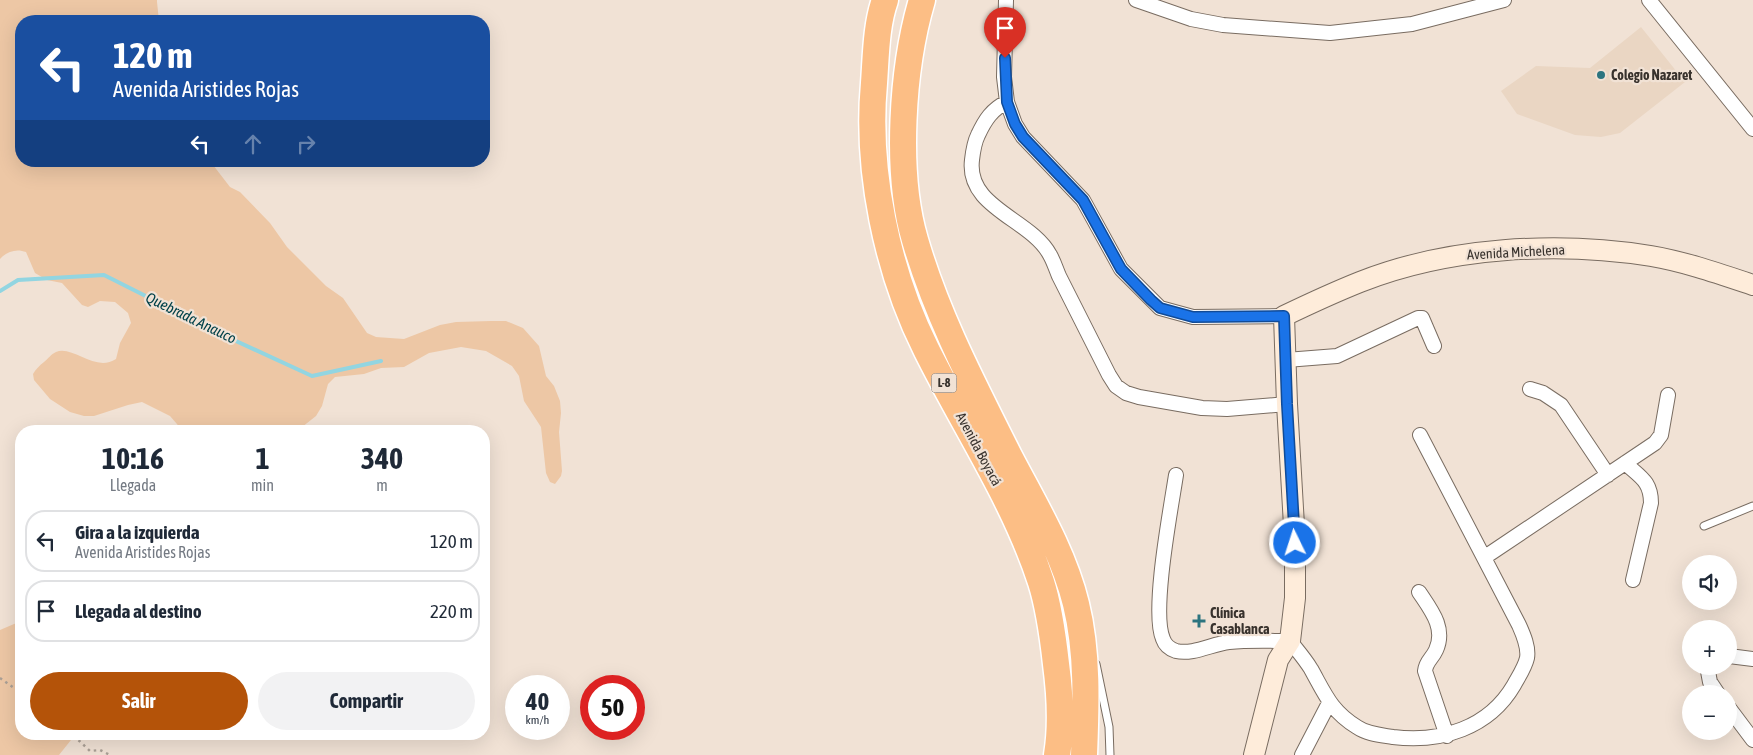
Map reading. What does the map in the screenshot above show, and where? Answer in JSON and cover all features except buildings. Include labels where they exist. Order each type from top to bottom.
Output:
[{"type":"highway","name":"Avenida Boyacá","points":[[885,0],[876,52],[872,98],[873,145],[878,193],[897,278],[926,348],[1012,509],[1041,582],[1055,650],[1059,689],[1060,737],[1057,755]]},
{"type":"highway","name":"Avenida Boyacá","points":[[922,0],[915,24],[906,78],[903,146],[906,189],[915,239],[952,340],[1062,560],[1076,606],[1084,658],[1086,709],[1084,755]]},
{"type":"main road","name":"Avenida Michelena","points":[[1284,316],[1361,282],[1396,270],[1464,255],[1528,249],[1606,250],[1653,256],[1716,272],[1753,286]]},
{"type":"main road","points":[[1254,755],[1278,660],[1290,641],[1295,598],[1295,543],[1284,316]]},
{"type":"street","points":[[1006,0],[1004,77],[1007,102],[1015,124],[1023,137],[1083,200],[1121,269],[1160,308],[1193,317],[1284,316]]},
{"type":"street","points":[[1136,0],[1191,19],[1223,25],[1330,33],[1412,24],[1504,0]]},
{"type":"street","points":[[1649,0],[1753,129]]},
{"type":"street","points":[[1007,102],[996,107],[983,124],[974,142],[971,166],[973,182],[980,194],[1032,234],[1050,254],[1116,386],[1126,393],[1139,397],[1208,408],[1287,404]]},
{"type":"street","points":[[1286,360],[1337,356],[1418,318],[1422,318],[1434,346]]},
{"type":"street","points":[[1530,389],[1543,393],[1561,405],[1608,475]]},
{"type":"street","points":[[1485,557],[1655,443],[1661,435],[1668,395]]},
{"type":"street","points":[[1176,475],[1160,589],[1162,638],[1168,648],[1177,652],[1192,651],[1229,642],[1290,641],[1310,668],[1329,703],[1358,728],[1373,734],[1400,738],[1447,736],[1465,729],[1490,715],[1509,693],[1521,673],[1527,656],[1526,644],[1520,625],[1420,435]]},
{"type":"street","points":[[1625,463],[1648,484],[1651,492],[1633,580]]},
{"type":"street","points":[[1419,592],[1436,618],[1440,632],[1439,644],[1434,654],[1426,662],[1425,671],[1447,736]]},
{"type":"street","points":[[1737,657],[1753,659]]},
{"type":"street","points":[[1302,755],[1329,703]]},
{"type":"street","points":[[1737,719],[1753,740]]},
{"type":"lane","points":[[1704,526],[1753,506]]},
{"type":"lane","points":[[1076,606],[1093,652],[1109,727],[1110,755]]},
{"type":"path","points":[[0,678],[15,688]]},
{"type":"path","points":[[78,740],[90,751],[100,750],[108,755]]},
{"type":"shaded area","points":[[0,0],[157,0],[158,15],[15,15],[15,167],[215,167],[230,187],[240,192],[270,223],[287,247],[326,286],[343,298],[367,333],[376,337],[404,339],[440,325],[456,322],[506,321],[523,328],[539,346],[546,376],[554,386],[560,401],[561,476],[555,484],[550,482],[546,473],[541,427],[524,401],[519,376],[512,366],[486,351],[461,347],[429,353],[404,367],[381,368],[364,374],[335,377],[328,384],[322,406],[316,416],[305,425],[178,425],[170,416],[142,402],[94,416],[84,416],[70,412],[50,399],[34,380],[33,374],[39,366],[56,352],[70,352],[100,363],[116,359],[120,343],[131,323],[128,313],[115,302],[100,301],[88,307],[82,305],[62,283],[47,280],[35,273],[26,252],[12,251],[0,259]]},
{"type":"shaded area","name":"Colegio Nazaret","points":[[1641,27],[1685,82],[1620,133],[1601,137],[1575,135],[1517,114],[1501,91],[1536,66],[1590,68]]},
{"type":"shaded area","points":[[15,624],[15,740],[71,740],[59,755],[0,755],[0,630]]},
{"type":"waterway","name":"Quebrada Anauco","points":[[0,291],[18,280],[104,275],[223,335],[312,376],[381,361]]},
{"type":"place","name":"Colegio Nazaret","points":[[1601,75]]},
{"type":"place","name":"Clínica Casablanca","points":[[1199,621]]},
{"type":"route","points":[[1005,58],[1004,77],[1007,102],[1015,124],[1023,137],[1083,200],[1121,269],[1143,293],[1160,308],[1193,317],[1284,316],[1295,543]]}]
